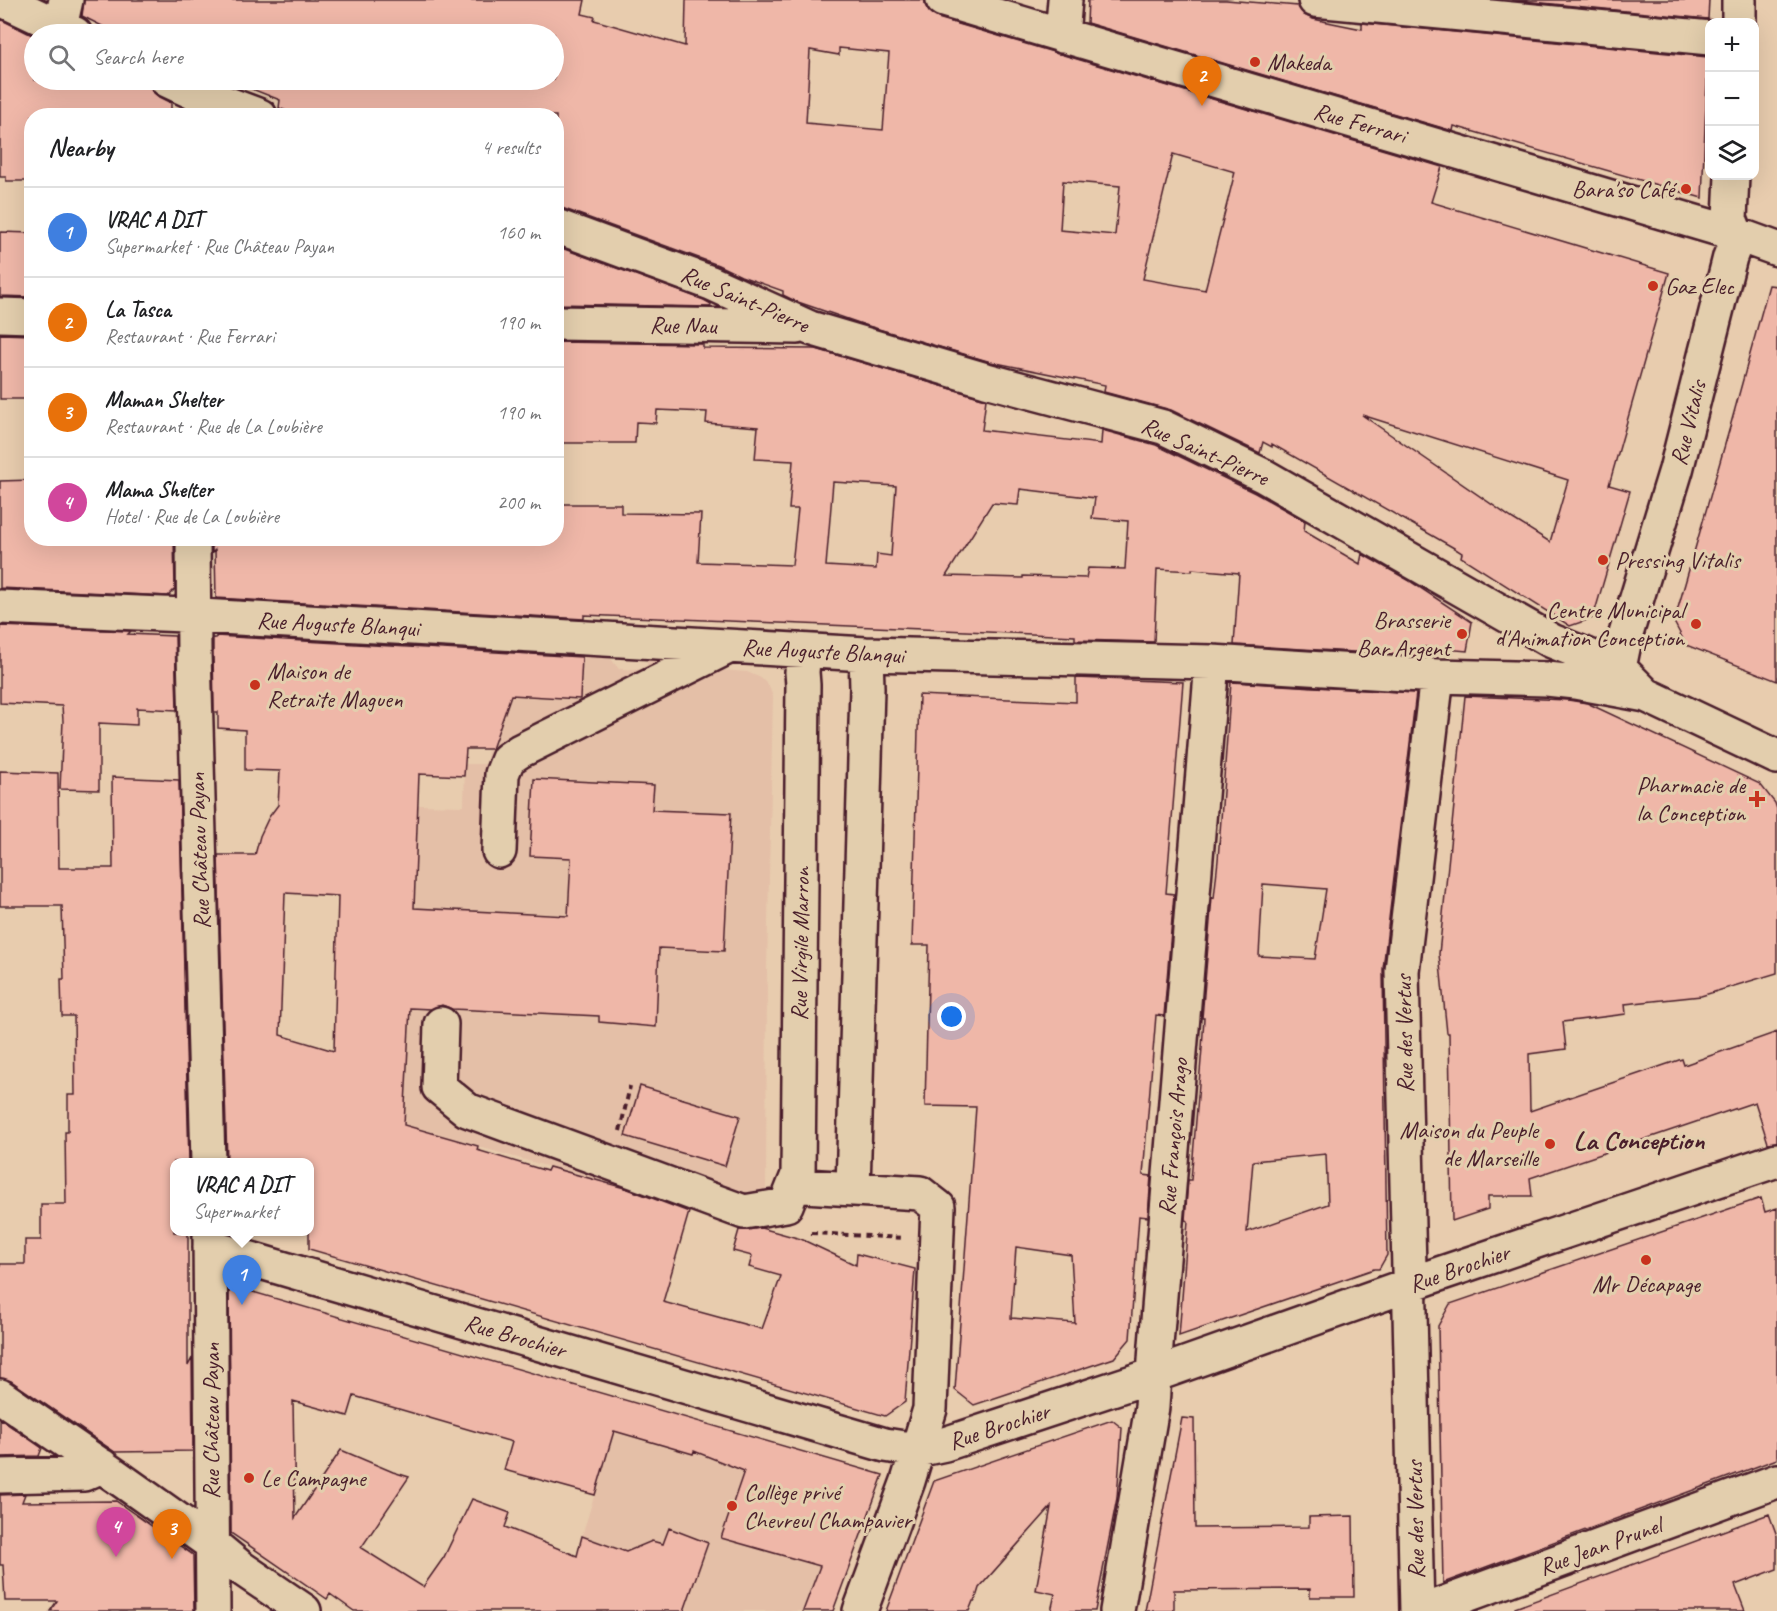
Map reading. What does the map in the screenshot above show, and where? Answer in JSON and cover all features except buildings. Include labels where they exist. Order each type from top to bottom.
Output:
[{"type":"street","points":[[3,0],[67,21]]},
{"type":"street","name":"Rue Ferrari","points":[[942,0],[1736,234],[1777,249]]},
{"type":"street","points":[[1062,36],[1065,0]]},
{"type":"street","points":[[1314,0],[1705,38]]},
{"type":"street","points":[[1738,18],[1739,0]]},
{"type":"street","points":[[179,90],[196,105],[220,101],[239,108]]},
{"type":"street","name":"Rue Vitalis","points":[[1619,668],[1626,634],[1676,470],[1735,244],[1736,234],[1730,219],[1732,180]]},
{"type":"street","name":"Rue Saint-Pierre","points":[[564,229],[711,283],[810,328],[986,380],[1163,427],[1264,476],[1552,641],[1619,668],[1646,695],[1777,757]]},
{"type":"street","points":[[0,315],[24,316]]},
{"type":"street","name":"Rue Nau","points":[[564,323],[810,328]]},
{"type":"street","name":"Rue Château Payan","points":[[193,546],[208,1158]]},
{"type":"street","name":"Rue Auguste Blanqui","points":[[0,607],[194,615],[866,654],[1212,662],[1437,676],[1546,679],[1646,695]]},
{"type":"street","points":[[629,696],[632,641]]},
{"type":"street","points":[[499,851],[502,774],[508,759],[729,646]]},
{"type":"street","name":"Rue Virgile Marron","points":[[798,1175],[804,651]]},
{"type":"street","points":[[853,1189],[867,688],[866,654]]},
{"type":"street","name":"Rue François Arago","points":[[1117,1611],[1152,1407],[1212,662]]},
{"type":"street","name":"Rue des Vertus","points":[[1417,1611],[1402,971],[1437,676]]},
{"type":"street","points":[[441,1024],[439,1087],[467,1110],[744,1212],[786,1205],[798,1175]]},
{"type":"street","name":"Rue Brochier","points":[[210,1239],[885,1445],[917,1450],[945,1444],[1154,1375],[1408,1285],[1777,1160]]},
{"type":"street","points":[[798,1175],[804,1186],[920,1193],[938,1207],[930,1409],[908,1480],[860,1611]]},
{"type":"street","name":"Rue Château Payan","points":[[210,1239],[213,1611]]},
{"type":"street","points":[[0,1396],[212,1544],[241,1568],[303,1611]]},
{"type":"street","points":[[0,1476],[84,1474],[102,1466]]},
{"type":"street","name":"Rue Jean Prunel","points":[[1423,1611],[1777,1481]]},
{"type":"path","points":[[811,1233],[910,1239]]},
{"type":"shaded area","points":[[492,650],[603,656],[611,659],[619,669],[647,670],[647,660],[681,660],[708,669],[747,672],[761,678],[769,686],[773,697],[767,968],[766,1191],[759,1203],[715,1215],[404,1125],[418,805],[464,806],[465,764],[487,764]]},
{"type":"shaded area","name":"Collège privé Chevreul Champavier","points":[[623,1400],[883,1475],[833,1611],[639,1611],[576,1556]]},
{"type":"place","name":"Makeda","points":[[1255,62]]},
{"type":"place","name":"La Tasca","points":[[1202,106]]},
{"type":"place","name":"Bara'so Café","points":[[1686,189]]},
{"type":"place","name":"Gaz Elec","points":[[1653,286]]},
{"type":"place","name":"Pressing Vitalis","points":[[1603,560]]},
{"type":"place","name":"Centre Municipal d'Animation Conception","points":[[1696,624]]},
{"type":"place","name":"Brasserie Bar Argent","points":[[1462,634]]},
{"type":"place","name":"Maison de Retraite Maguen","points":[[255,685]]},
{"type":"place","name":"Pharmacie de la Conception","points":[[1757,799]]},
{"type":"place","name":"Maison du Peuple de Marseille","points":[[1550,1144]]},
{"type":"place","name":"Mr Décapage","points":[[1646,1260]]},
{"type":"place","name":"VRAC A DIT","points":[[242,1305]]},
{"type":"place","name":"Le Campagne","points":[[249,1478]]},
{"type":"place","name":"Collège privé Chevreul Champavier","points":[[732,1506]]},
{"type":"place","name":"Mama Shelter","points":[[116,1557]]},
{"type":"place","name":"Maman Shelter","points":[[172,1559]]},
{"type":"district","name":"La Conception","points":[[1639,1140]]}]
